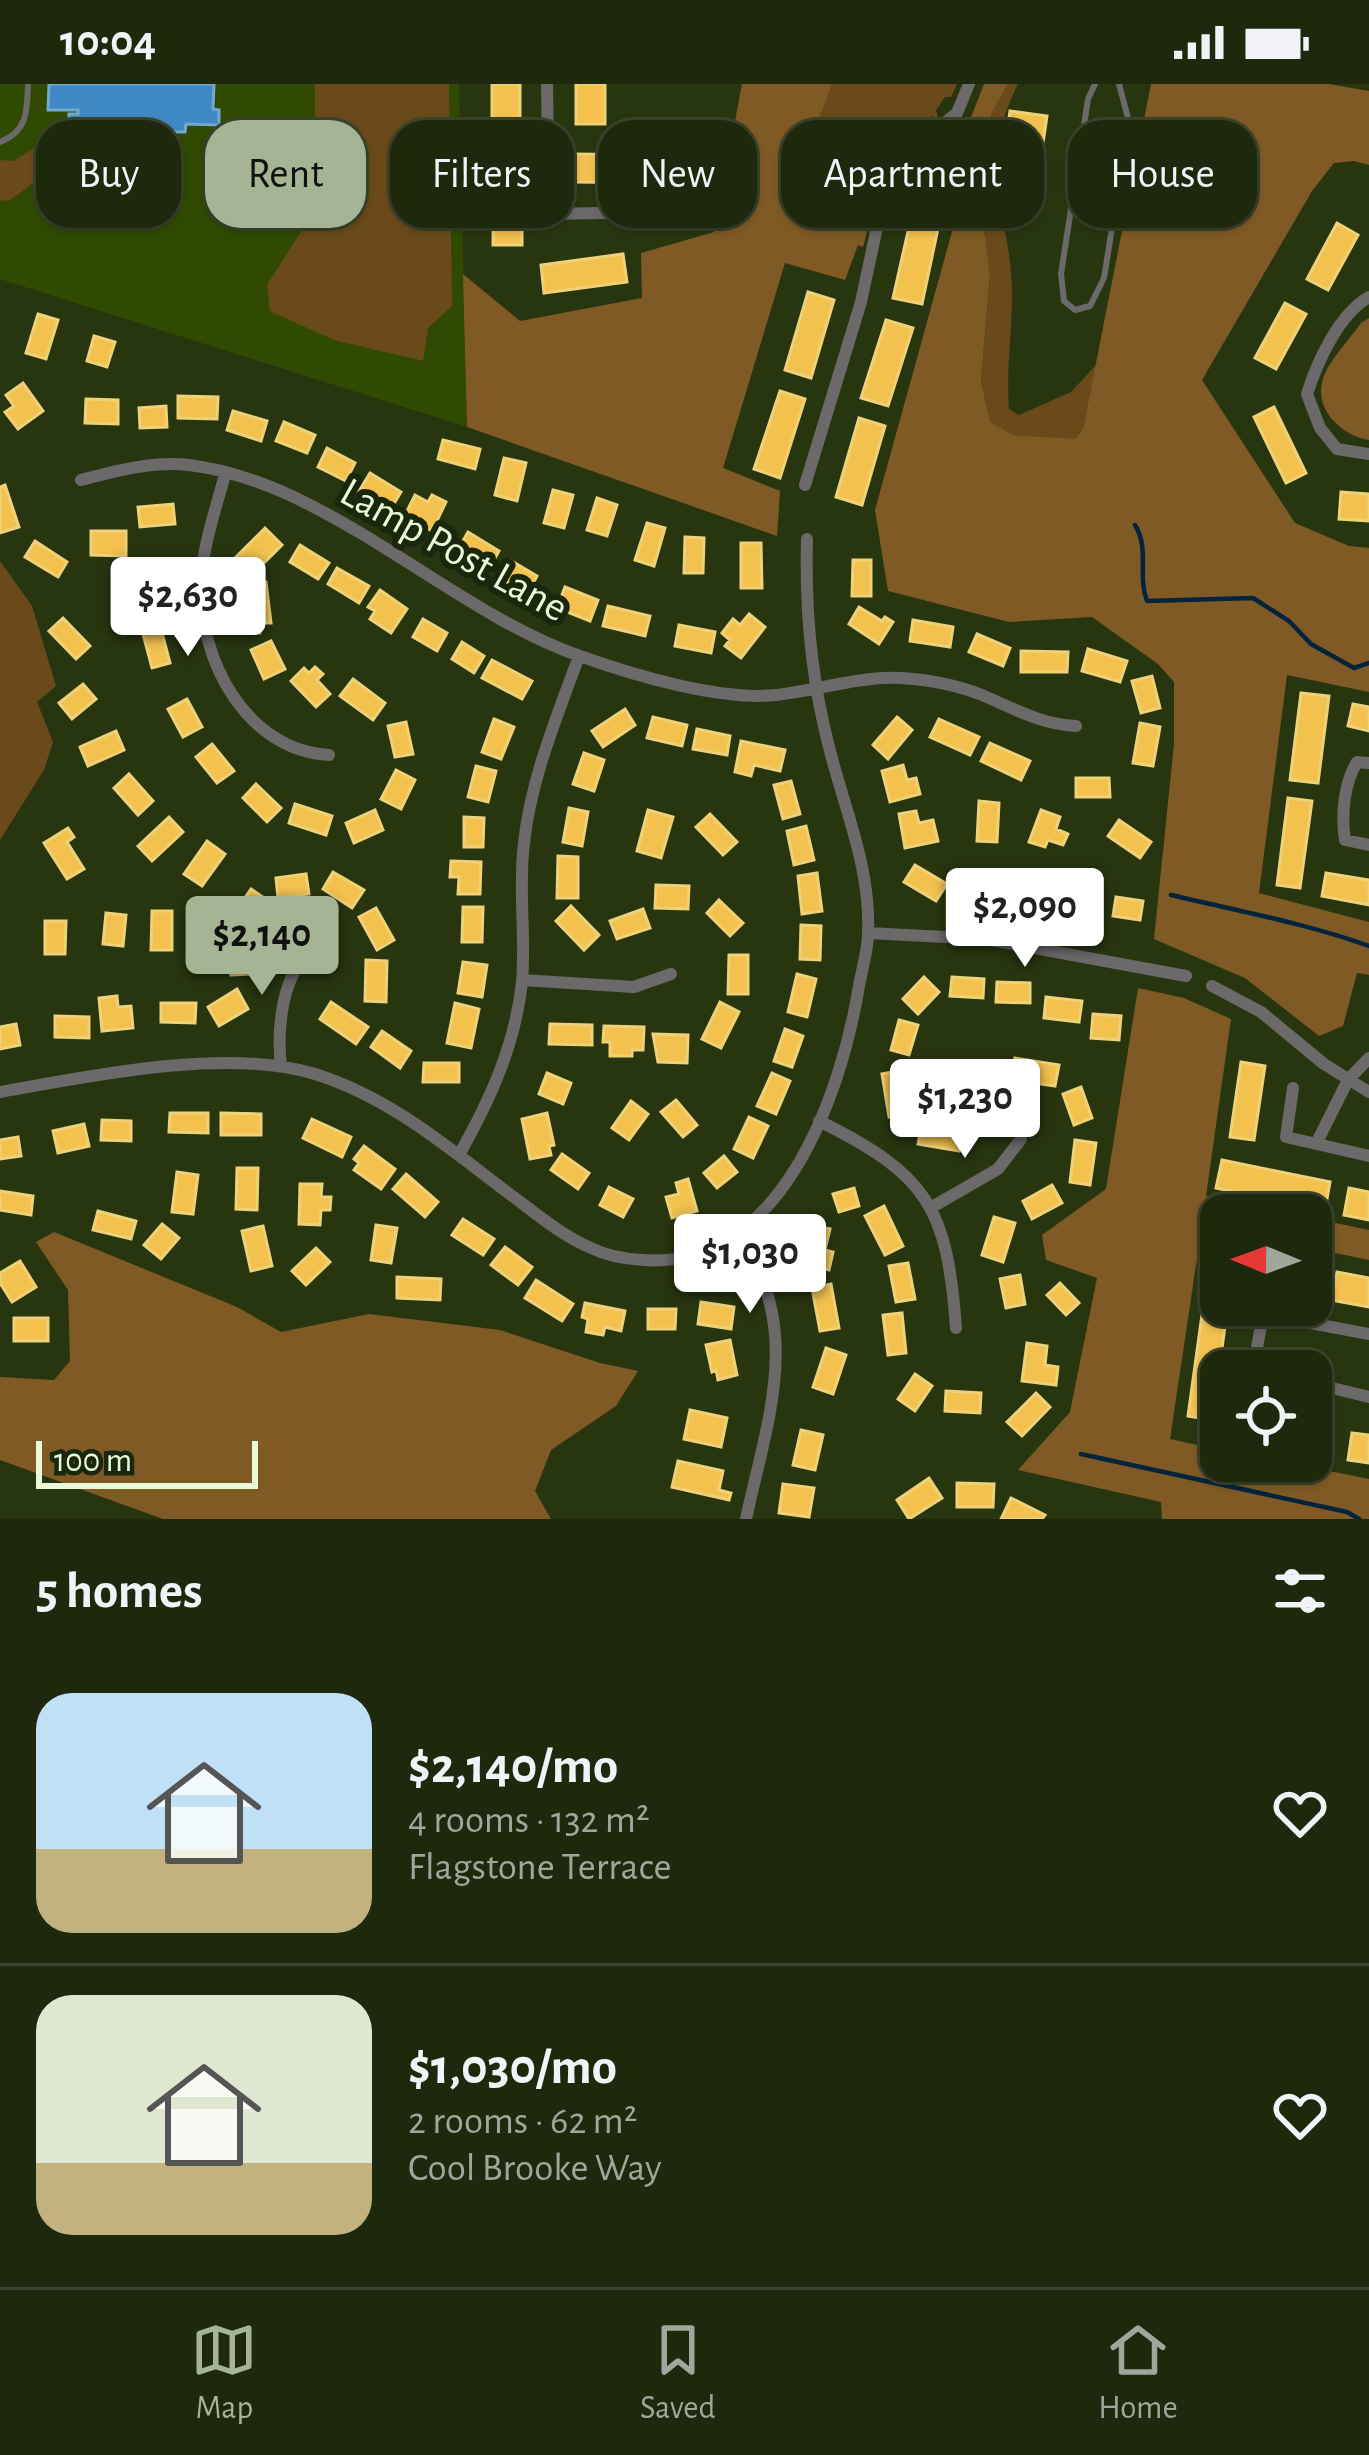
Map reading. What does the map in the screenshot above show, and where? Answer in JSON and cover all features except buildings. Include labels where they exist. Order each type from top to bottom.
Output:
[{"type":"street","points":[[547,84],[549,214],[598,213]]},
{"type":"street","points":[[805,485],[861,302],[886,185],[900,160],[957,113],[969,84]]},
{"type":"street","points":[[1369,297],[1354,307],[1317,366],[1306,394],[1320,428],[1337,449],[1369,454]]},
{"type":"street","name":"Lamp Post Lane","points":[[81,480],[162,465],[226,474],[308,507],[487,612],[579,656],[650,676],[727,692],[774,695],[885,678],[945,683],[1028,718],[1076,726]]},
{"type":"street","points":[[226,474],[202,571],[208,644],[229,692],[253,720],[289,747],[329,755]]},
{"type":"street","points":[[0,1092],[148,1070],[281,1066],[370,1096],[551,1224],[610,1256],[684,1258],[738,1234],[786,1186],[819,1121],[853,1030],[868,933],[859,849],[816,688],[807,616],[807,539]]},
{"type":"street","points":[[459,1155],[500,1076],[512,1038],[522,980],[521,874],[526,822],[540,766],[579,656]]},
{"type":"street","points":[[1369,763],[1357,762],[1349,776],[1343,826],[1345,839],[1369,845]]},
{"type":"street","points":[[868,933],[985,939],[1186,976]]},
{"type":"street","points":[[281,1066],[279,1046],[287,992],[298,963],[308,954]]},
{"type":"street","points":[[522,980],[634,987],[671,974]]},
{"type":"street","points":[[1212,986],[1261,1012],[1369,1093]]},
{"type":"street","points":[[1316,1144],[1348,1080],[1369,1058]]},
{"type":"street","points":[[1293,1088],[1286,1137],[1369,1156]]},
{"type":"street","points":[[819,1121],[884,1155],[932,1208],[947,1253],[956,1328]]},
{"type":"street","points":[[932,1208],[998,1169],[1021,1139]]},
{"type":"street","points":[[738,1234],[768,1287],[778,1336],[772,1396],[746,1519]]},
{"type":"street","points":[[1257,1350],[1263,1314],[1369,1334]]},
{"type":"street","points":[[1332,1388],[1369,1397]]},
{"type":"lane","points":[[0,142],[14,136],[27,118],[28,84]]},
{"type":"lane","points":[[1095,84],[1088,99],[1061,274],[1064,301],[1075,310],[1090,306],[1104,278],[1129,122],[1119,84]]},
{"type":"shaded area","points":[[0,84],[459,84],[460,120],[390,120],[390,228],[462,228],[467,427],[0,279]]},
{"type":"shaded area","points":[[315,84],[449,84],[449,120],[390,120],[390,228],[451,228],[452,306],[428,328],[423,361],[334,340],[270,311],[267,285],[303,228],[366,228],[366,120],[315,120]]},
{"type":"shaded area","points":[[742,84],[832,84],[818,120],[781,120],[781,228],[868,228],[845,280],[785,263],[723,468],[780,491],[777,536],[467,427],[463,274],[520,321],[642,298],[641,253],[715,228],[757,228],[757,120],[735,120]]},
{"type":"shaded area","points":[[792,84],[957,84],[936,110],[938,118],[783,120]]},
{"type":"shaded area","points":[[984,84],[1008,84],[990,120],[970,120]]},
{"type":"shaded area","points":[[1008,84],[1018,84],[1004,120],[990,120]]},
{"type":"shaded area","points":[[1151,84],[1329,84],[1369,91],[1369,165],[1334,163],[1312,191],[1202,380],[1295,523],[1349,546],[1369,548],[1369,692],[1287,675],[1259,893],[1369,922],[1369,975],[1357,973],[1343,1026],[1319,1036],[1245,978],[1154,939],[1174,744],[1174,682],[1158,664],[1092,617],[1009,622],[888,591],[875,510],[953,228],[984,228],[990,274],[981,380],[990,422],[1013,435],[1075,439],[1083,429],[1123,228],[1257,228],[1257,120],[1144,120]]},
{"type":"shaded area","points":[[781,130],[781,223],[760,217]]},
{"type":"shaded area","points":[[34,148],[36,181],[9,201],[0,200],[0,160],[13,161]]},
{"type":"shaded area","points":[[798,228],[864,228],[858,245]]},
{"type":"shaded area","points":[[984,228],[1004,228],[1012,295],[1009,409],[1019,415],[1071,392],[1096,365],[1083,429],[1076,440],[1012,435],[990,422],[981,380],[990,274]]},
{"type":"shaded area","points":[[1369,318],[1369,440],[1332,420],[1321,390],[1335,357]]},
{"type":"shaded area","points":[[0,561],[32,606],[56,686],[37,702],[53,742],[44,770],[0,840]]},
{"type":"shaded area","points":[[1138,988],[1184,998],[1231,1019],[1206,1194],[1200,1194],[1200,1238],[1170,1439],[1200,1445],[1200,1482],[1332,1482],[1332,1472],[1369,1479],[1369,1519],[1162,1519],[1161,1502],[1018,1470],[1070,1412],[1097,1278],[1046,1260],[1042,1235],[1106,1189]]},
{"type":"shaded area","points":[[1332,1222],[1369,1230],[1369,1260],[1332,1252]]},
{"type":"shaded area","points":[[54,1232],[237,1307],[281,1332],[369,1314],[500,1330],[638,1371],[616,1406],[551,1450],[535,1491],[551,1519],[163,1519],[0,1460],[0,1377],[54,1380],[70,1361],[68,1290],[36,1242]]},
{"type":"waterway","points":[[1135,525],[1142,543],[1147,601],[1253,598],[1289,621],[1311,644],[1354,668],[1369,663]]},
{"type":"waterway","points":[[1171,895],[1369,946]]},
{"type":"waterway","points":[[1081,1454],[1347,1512],[1359,1519]]}]
